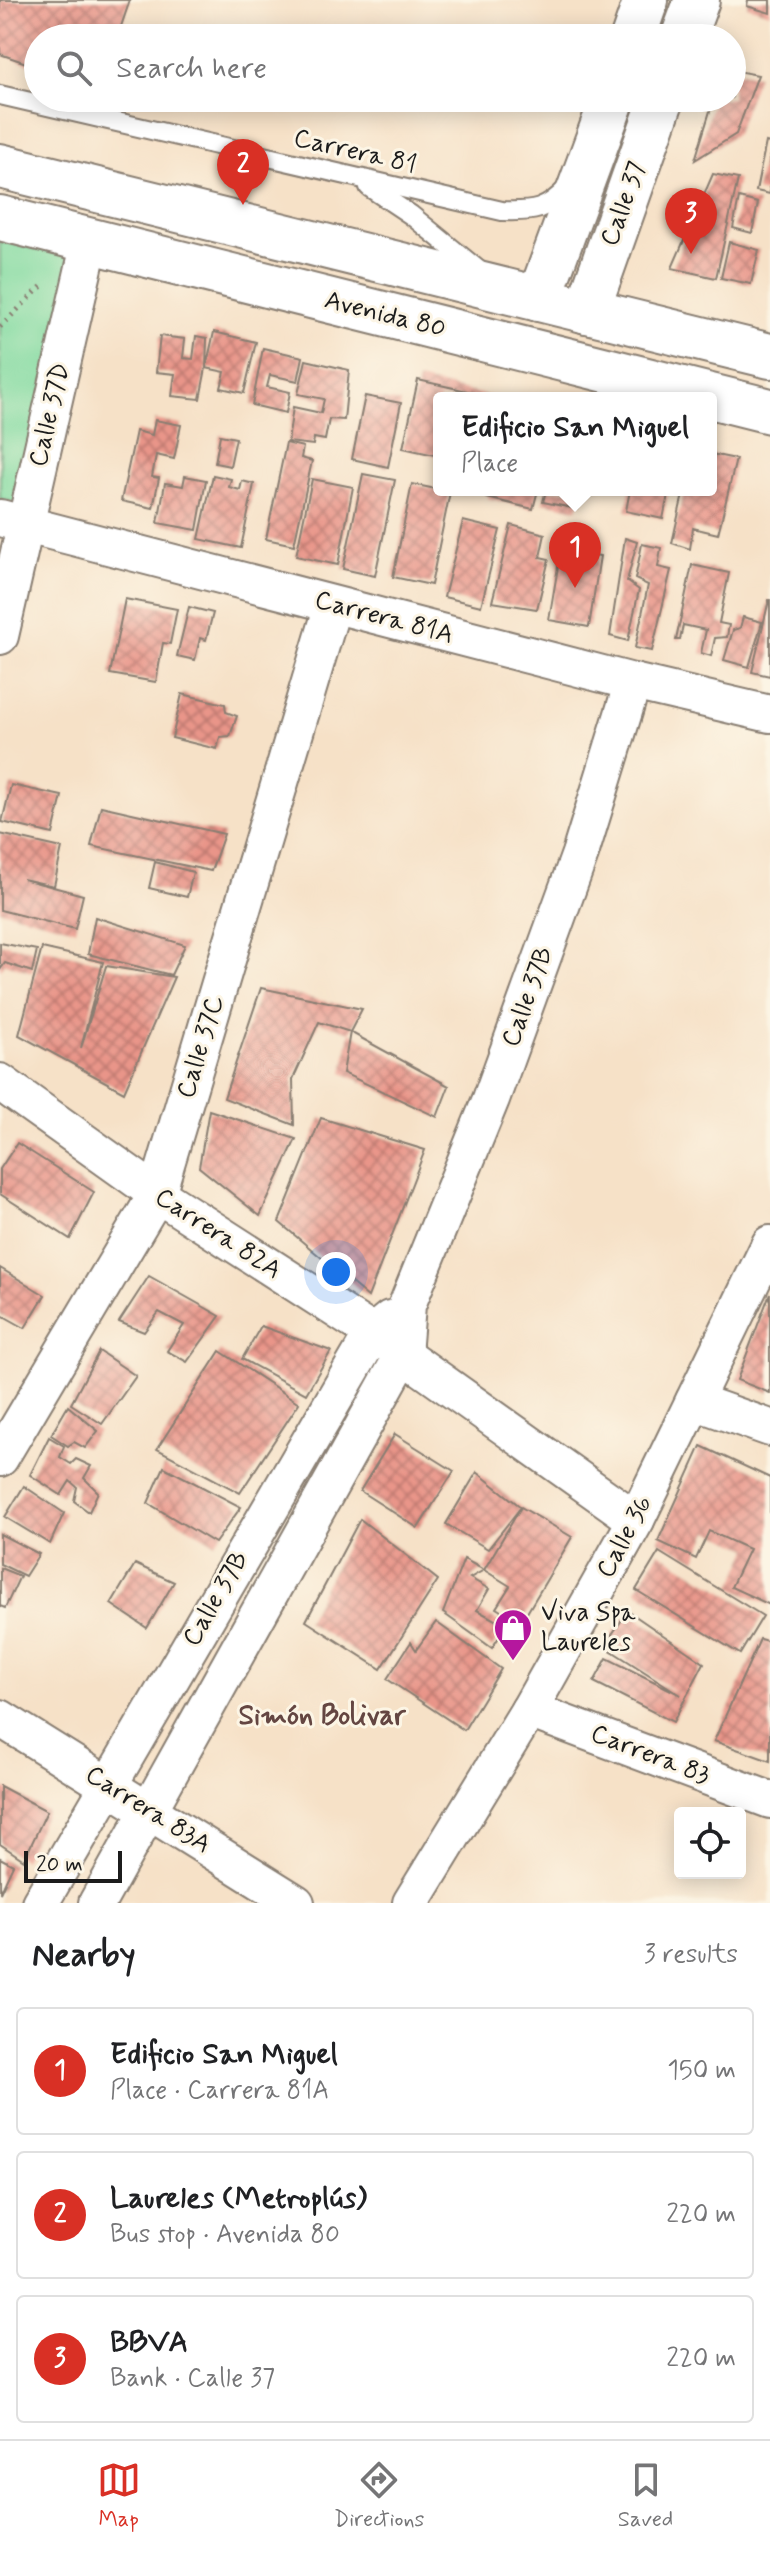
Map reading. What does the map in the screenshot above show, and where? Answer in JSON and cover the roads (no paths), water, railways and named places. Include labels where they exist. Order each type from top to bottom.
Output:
[{"type":"main road","points":[[638,24],[646,0]]},
{"type":"main road","points":[[688,24],[697,0]]},
{"type":"main road","name":"Calle 37","points":[[521,295],[590,165],[608,112]]},
{"type":"main road","name":"Calle 37","points":[[587,311],[657,112]]},
{"type":"main road","name":"Avenida 80","points":[[0,166],[770,356]]},
{"type":"main road","name":"Avenida 80","points":[[0,218],[694,392]]},
{"type":"main road","name":"Avenida 80","points":[[717,398],[770,411]]},
{"type":"street","name":"Calle 37D","points":[[0,636],[13,521],[90,241]]},
{"type":"street","name":"Carrera 81A","points":[[13,521],[633,682],[770,714]]},
{"type":"street","name":"Calle 37C","points":[[0,1458],[157,1194],[333,605]]},
{"type":"street","name":"Calle 37B","points":[[97,1903],[403,1355],[407,1305],[491,1099],[580,854],[633,682]]},
{"type":"street","name":"Carrera 82A","points":[[0,1082],[157,1194],[373,1333],[636,1520]]},
{"type":"street","name":"Calle 36","points":[[411,1903],[529,1710],[636,1520],[770,1244]]},
{"type":"street","name":"Calle 37B","points":[[40,1903],[373,1333],[407,1305]]},
{"type":"street","points":[[694,1401],[770,1428]]},
{"type":"street","name":"Carrera 83","points":[[529,1710],[770,1800]]},
{"type":"street","name":"Carrera 83A","points":[[0,1718],[296,1903]]},
{"type":"lane","name":"Carrera 81","points":[[0,95],[24,101]]},
{"type":"lane","name":"Carrera 81","points":[[72,112],[502,211],[532,212],[553,203],[590,165]]},
{"type":"lane","points":[[358,179],[521,295]]},
{"type":"place","name":"Laureles (Metroplús)","points":[[243,205]]},
{"type":"place","name":"BBVA","points":[[691,254]]},
{"type":"place","name":"Edificio San Miguel","points":[[575,588]]},
{"type":"place","name":"Viva Spa Laureles","points":[[513,1662]]},
{"type":"district","name":"Simón Bolivar","points":[[322,1716]]}]
